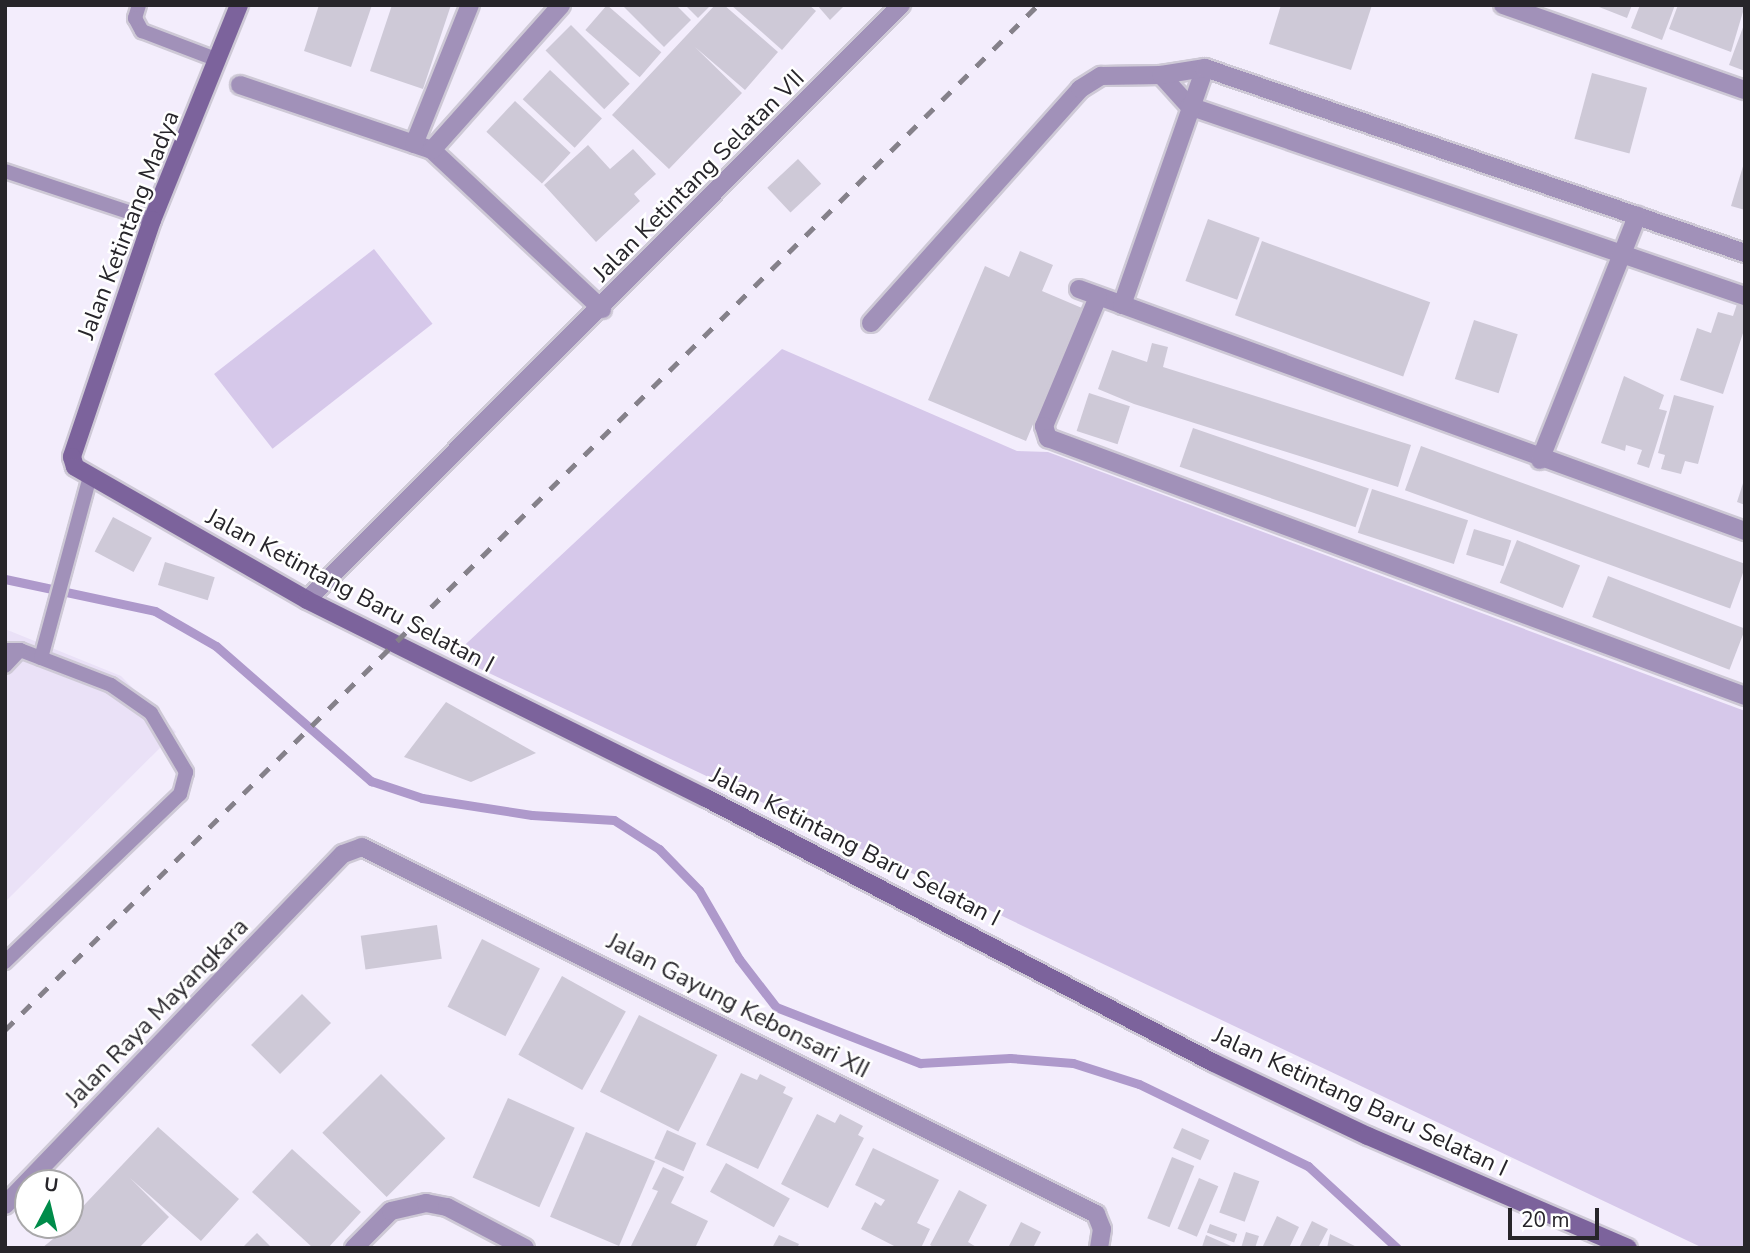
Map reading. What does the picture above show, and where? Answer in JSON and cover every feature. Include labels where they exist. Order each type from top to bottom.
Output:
[{"type":"street","name":"Jalan Ketintang Madya","points":[[72,464],[152,220],[239,5]]},
{"type":"street","points":[[414,144],[470,5]]},
{"type":"street","points":[[432,150],[561,5]]},
{"type":"street","name":"Jalan Ketintang Selatan VII","points":[[240,85],[432,150],[603,309],[901,5]]},
{"type":"street","points":[[1503,5],[1745,90]]},
{"type":"street","points":[[1122,305],[1189,106],[1205,68]]},
{"type":"street","points":[[871,323],[1080,89],[1101,76],[1160,75],[1205,68],[1745,253]]},
{"type":"street","points":[[1160,75],[1189,106],[1745,296]]},
{"type":"street","points":[[1540,460],[1637,216]]},
{"type":"street","points":[[1079,289],[1540,460],[1745,531]]},
{"type":"street","points":[[1098,297],[1045,426],[1048,438],[1745,696]]},
{"type":"street","points":[[307,600],[603,309]]},
{"type":"street","name":"Jalan Ketintang Baru Selatan I","points":[[72,464],[307,600],[706,798],[1214,1063],[1368,1136],[1629,1248]]},
{"type":"street","name":"Jalan Gayung Kebonsari XII","points":[[343,854],[357,847],[370,848],[1096,1214],[1102,1229],[1099,1248]]},
{"type":"street","name":"Jalan Raya Mayangkara","points":[[5,1205],[343,854]]},
{"type":"street","points":[[354,1248],[391,1211],[426,1203],[447,1207],[525,1248]]},
{"type":"lane","points":[[139,5],[135,18],[142,31],[218,60]]},
{"type":"lane","points":[[5,171],[152,220]]},
{"type":"lane","points":[[41,657],[65,576],[90,475]]},
{"type":"lane","points":[[5,666],[13,650],[41,657],[111,685],[151,713],[186,772],[180,794],[5,962]]},
{"type":"shaded area","points":[[374,249],[432,324],[273,449],[214,374]]},
{"type":"shaded area","points":[[782,349],[1017,451],[1048,452],[1745,711],[1745,1248],[1703,1248],[453,656]]},
{"type":"shaded area","points":[[5,629],[121,676],[176,732],[5,902]]},
{"type":"building","points":[[319,5],[372,5],[351,67],[304,51]]},
{"type":"building","points":[[392,5],[451,5],[423,89],[370,71]]},
{"type":"building","points":[[607,5],[661,52],[640,77],[585,30]]},
{"type":"building","points":[[622,5],[676,5],[691,20],[664,47]]},
{"type":"building","points":[[685,5],[711,5],[698,18]]},
{"type":"building","points":[[715,5],[724,5],[778,52],[745,90],[695,47],[742,93],[669,169],[612,115]]},
{"type":"building","points":[[731,5],[809,5],[816,11],[782,50]]},
{"type":"building","points":[[817,5],[845,5],[830,20]]},
{"type":"building","points":[[1281,5],[1372,5],[1351,70],[1269,44]]},
{"type":"building","points":[[1594,5],[1632,5],[1627,18]]},
{"type":"building","points":[[1640,5],[1675,5],[1662,40],[1631,28]]},
{"type":"building","points":[[1678,5],[1745,5],[1731,52],[1669,29]]},
{"type":"building","points":[[1745,22],[1745,71],[1729,65]]},
{"type":"building","points":[[571,25],[630,84],[604,109],[546,50]]},
{"type":"building","points":[[550,70],[602,118],[575,148],[523,99]]},
{"type":"building","points":[[1592,73],[1647,88],[1629,153],[1574,139]]},
{"type":"building","points":[[515,101],[571,153],[542,184],[486,132]]},
{"type":"building","points":[[588,145],[610,169],[633,149],[656,174],[634,194],[640,201],[596,242],[544,185]]},
{"type":"building","points":[[798,159],[821,184],[790,213],[767,188]]},
{"type":"building","points":[[1745,164],[1745,210],[1731,206]]},
{"type":"building","points":[[1208,219],[1260,238],[1237,300],[1185,281]]},
{"type":"building","points":[[1262,241],[1430,302],[1403,376],[1235,315]]},
{"type":"building","points":[[1020,251],[1053,265],[1042,291],[1082,308],[1026,441],[928,400],[985,266],[1009,277]]},
{"type":"building","points":[[1737,304],[1745,306],[1745,327],[1723,394],[1680,380],[1697,328],[1711,333],[1718,312],[1733,316]]},
{"type":"building","points":[[1474,320],[1518,334],[1499,393],[1455,379]]},
{"type":"building","points":[[1152,343],[1168,347],[1163,367],[1411,445],[1398,487],[1134,404],[1098,389],[1112,350],[1147,362]]},
{"type":"building","points":[[1624,376],[1664,395],[1659,409],[1667,411],[1649,468],[1637,464],[1642,450],[1626,445],[1625,451],[1601,443]]},
{"type":"building","points":[[1089,393],[1130,406],[1118,444],[1077,431]]},
{"type":"building","points":[[1674,395],[1714,406],[1698,464],[1685,461],[1681,474],[1661,469],[1665,455],[1658,453]]},
{"type":"building","points":[[1193,428],[1369,489],[1356,527],[1180,467]]},
{"type":"building","points":[[1421,446],[1745,564],[1730,609],[1405,490]]},
{"type":"building","points":[[1745,480],[1745,505],[1737,502]]},
{"type":"building","points":[[1372,489],[1468,520],[1454,564],[1358,533]]},
{"type":"building","points":[[113,517],[152,538],[134,572],[95,551]]},
{"type":"building","points":[[1474,529],[1511,540],[1503,566],[1466,555]]},
{"type":"building","points":[[1517,540],[1580,565],[1563,608],[1500,583]]},
{"type":"building","points":[[165,562],[215,577],[208,600],[158,585]]},
{"type":"building","points":[[1608,576],[1745,629],[1729,670],[1592,617]]},
{"type":"building","points":[[446,702],[536,753],[471,782],[404,757]]},
{"type":"building","points":[[437,925],[442,959],[365,969],[361,936]]},
{"type":"building","points":[[482,939],[540,969],[505,1036],[447,1007]]},
{"type":"building","points":[[562,976],[626,1011],[582,1090],[518,1055]]},
{"type":"building","points":[[302,994],[331,1023],[280,1074],[251,1045]]},
{"type":"building","points":[[639,1015],[717,1055],[678,1132],[600,1092]]},
{"type":"building","points":[[741,1073],[757,1080],[760,1074],[786,1087],[783,1093],[793,1098],[758,1169],[706,1145]]},
{"type":"building","points":[[381,1074],[445,1138],[387,1197],[322,1133]]},
{"type":"building","points":[[508,1098],[575,1128],[539,1207],[473,1177]]},
{"type":"building","points":[[817,1114],[835,1123],[840,1114],[863,1126],[858,1135],[864,1138],[828,1208],[781,1184]]},
{"type":"building","points":[[158,1127],[239,1199],[201,1241],[130,1178],[169,1217],[139,1248],[42,1248],[53,1239],[84,1239],[84,1205]]},
{"type":"building","points":[[1182,1128],[1209,1140],[1200,1160],[1173,1148]]},
{"type":"building","points":[[667,1130],[696,1143],[684,1171],[654,1158]]},
{"type":"building","points":[[586,1132],[655,1161],[619,1246],[550,1217]]},
{"type":"building","points":[[873,1148],[939,1180],[917,1223],[930,1229],[921,1248],[898,1248],[861,1229],[875,1202],[881,1206],[885,1200],[855,1185]]},
{"type":"building","points":[[292,1149],[361,1212],[328,1248],[313,1248],[252,1192]]},
{"type":"building","points":[[1172,1157],[1194,1166],[1170,1227],[1147,1218]]},
{"type":"building","points":[[726,1163],[790,1198],[774,1227],[710,1192]]},
{"type":"building","points":[[663,1167],[684,1177],[671,1203],[708,1221],[695,1248],[630,1248],[658,1191],[652,1189]]},
{"type":"building","points":[[1234,1172],[1259,1181],[1245,1222],[1219,1212]]},
{"type":"building","points":[[1199,1178],[1218,1186],[1197,1237],[1178,1229]]},
{"type":"building","points":[[959,1190],[987,1205],[968,1242],[978,1248],[935,1248],[930,1245]]},
{"type":"building","points":[[1277,1216],[1299,1227],[1289,1248],[1262,1248]]},
{"type":"building","points":[[1312,1221],[1328,1229],[1318,1248],[1299,1248]]},
{"type":"building","points":[[1021,1222],[1041,1232],[1033,1248],[1008,1248]]},
{"type":"building","points":[[1210,1224],[1237,1234],[1234,1242],[1207,1232]]},
{"type":"building","points":[[1246,1232],[1259,1236],[1255,1248],[1241,1248]]},
{"type":"building","points":[[257,1233],[272,1248],[242,1248]]},
{"type":"building","points":[[1330,1234],[1359,1248],[1327,1248]]},
{"type":"building","points":[[779,1235],[799,1244],[797,1248],[772,1248]]},
{"type":"building","points":[[1206,1235],[1231,1246],[1202,1247]]},
{"type":"waterway","points":[[5,579],[155,611],[216,646],[371,781],[422,798],[532,815],[614,820],[659,849],[699,890],[739,959],[776,1007],[920,1063],[1010,1058],[1073,1063],[1139,1084],[1308,1166],[1397,1248]]},
{"type":"railway","points":[[5,1030],[1038,5]]}]
